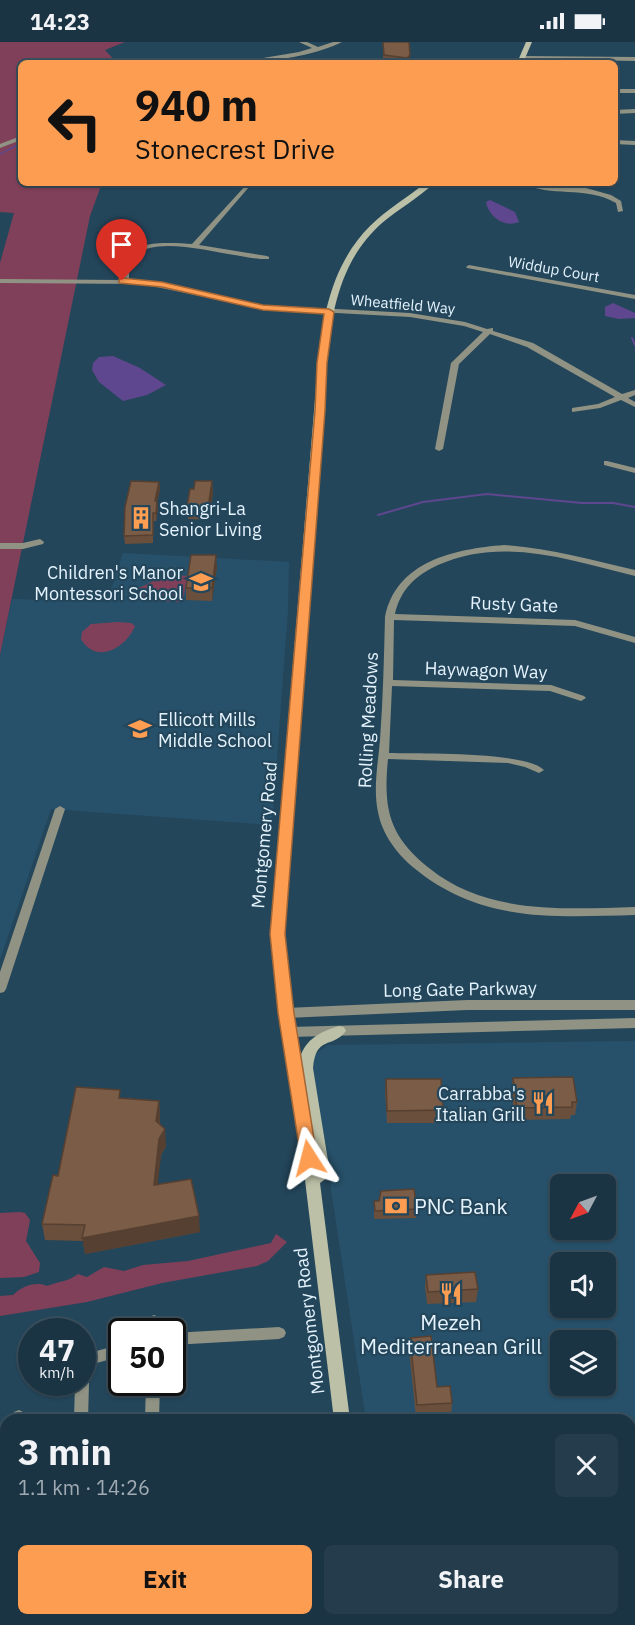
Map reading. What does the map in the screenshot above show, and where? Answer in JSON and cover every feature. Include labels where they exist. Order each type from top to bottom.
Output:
[{"type":"main road","points":[[522,60],[529,42]]},
{"type":"main road","name":"Montgomery Road","points":[[341,1414],[312,1180],[280,969],[279,904],[320,411],[322,363],[332,295],[342,268],[361,239],[386,216],[426,186]]},
{"type":"main road","points":[[312,1180],[323,1173],[306,1068],[306,1052],[312,1045],[339,1031]]},
{"type":"street","points":[[302,42],[318,49]]},
{"type":"street","points":[[259,60],[288,56],[339,42]]},
{"type":"street","points":[[522,60],[635,59]]},
{"type":"street","points":[[618,91],[635,91]]},
{"type":"street","points":[[618,112],[635,111]]},
{"type":"street","points":[[0,146],[18,139]]},
{"type":"street","points":[[618,142],[635,143]]},
{"type":"street","points":[[194,246],[246,186]]},
{"type":"street","points":[[536,186],[545,189],[602,194],[619,202],[620,211]]},
{"type":"street","points":[[125,281],[129,258],[140,250],[166,244],[194,246],[267,258]]},
{"type":"street","name":"Widdup Court","points":[[469,267],[635,297]]},
{"type":"street","name":"Wheatfield Way","points":[[0,281],[125,281],[162,285],[263,307],[419,316],[490,330],[530,345],[635,405]]},
{"type":"street","points":[[439,449],[455,363],[490,330]]},
{"type":"street","points":[[575,410],[600,406],[635,392]]},
{"type":"street","points":[[607,463],[635,471]]},
{"type":"street","points":[[0,546],[23,546],[40,542]]},
{"type":"street","name":"Rolling Meadows","points":[[635,573],[543,550],[505,547],[466,552],[433,563],[410,579],[396,595],[390,617],[381,798],[388,828],[407,855],[436,880],[476,899],[517,910],[557,913],[635,911]]},
{"type":"street","name":"Rusty Gate","points":[[390,617],[575,623],[635,640]]},
{"type":"street","name":"Haywagon Way","points":[[388,683],[551,688],[581,698]]},
{"type":"street","points":[[384,756],[508,760],[539,770]]},
{"type":"street","points":[[0,989],[60,809]]},
{"type":"street","name":"Long Gate Parkway","points":[[286,1013],[467,1005],[635,1005]]},
{"type":"street","points":[[290,1032],[635,1023]]},
{"type":"street","points":[[186,1338],[279,1333]]},
{"type":"street","points":[[81,1414],[82,1396]]},
{"type":"street","points":[[152,1414],[153,1396]]},
{"type":"shaded area","points":[[0,42],[125,42],[105,50],[114,60],[18,60],[18,186],[101,186],[90,216],[0,655],[0,263],[14,213],[0,212]]},
{"type":"shaded area","points":[[490,200],[515,212],[519,222],[508,224],[494,217],[486,202]]},
{"type":"shaded area","points":[[613,303],[635,313],[635,318],[619,319],[605,316],[605,307]]},
{"type":"shaded area","points":[[113,356],[140,368],[166,385],[147,395],[123,401],[99,382],[92,370],[93,363],[99,357]]},
{"type":"shaded area","name":"Ellicott Mills Middle School","points":[[123,553],[289,562],[288,609],[272,825],[51,809],[0,960],[0,655],[12,599],[107,602]]},
{"type":"shaded area","points":[[168,574],[187,576],[183,602],[144,600],[131,592]]},
{"type":"shaded area","points":[[131,623],[135,626],[131,634],[118,647],[102,652],[94,651],[87,647],[81,639],[82,632],[91,624]]},
{"type":"shaded area","points":[[635,1041],[635,1414],[365,1414],[311,1057],[328,1045]]},
{"type":"shaded area","points":[[0,1213],[25,1213],[30,1220],[26,1241],[40,1263],[39,1272],[24,1277],[0,1278]]},
{"type":"shaded area","points":[[276,1234],[287,1242],[268,1261],[257,1266],[162,1283],[87,1302],[0,1316],[0,1296],[13,1295],[29,1285],[47,1286],[78,1274],[87,1277],[104,1267],[124,1271],[143,1265],[188,1261],[271,1243]]},
{"type":"building","points":[[383,42],[409,42],[410,55],[407,58],[384,55]]},
{"type":"building","name":"Shangri-La Senior Living","points":[[131,481],[159,482],[155,501],[157,501],[156,513],[153,513],[153,535],[124,536],[125,507]]},
{"type":"building","points":[[195,481],[212,481],[208,508],[187,507],[190,489],[194,489]]},
{"type":"building","points":[[191,555],[216,555],[212,588],[186,588]]},
{"type":"building","points":[[573,1077],[577,1102],[572,1102],[572,1107],[517,1108],[513,1078]]},
{"type":"building","points":[[386,1079],[441,1079],[443,1110],[387,1111]]},
{"type":"building","points":[[76,1087],[120,1090],[119,1098],[159,1101],[156,1121],[165,1129],[159,1139],[154,1185],[191,1179],[199,1216],[82,1238],[85,1225],[42,1224],[53,1175],[58,1176]]},
{"type":"building","points":[[414,1189],[417,1209],[375,1211],[374,1201],[379,1201],[381,1191]]},
{"type":"building","points":[[475,1272],[478,1289],[428,1292],[426,1275]]},
{"type":"building","points":[[431,1336],[437,1387],[450,1386],[452,1403],[417,1405],[410,1338]]},
{"type":"waterway","points":[[0,154],[18,145]]},
{"type":"waterway","points":[[632,338],[635,345]]},
{"type":"waterway","points":[[378,515],[423,502],[487,494],[582,503],[613,503],[635,507]]},
{"type":"place","name":"Shangri-La Senior Living","points":[[141,518]]},
{"type":"place","name":"Children's Manor Montessori School","points":[[201,582]]},
{"type":"place","name":"Ellicott Mills Middle School","points":[[140,729]]},
{"type":"place","name":"Carrabba's Italian Grill","points":[[543,1103]]},
{"type":"place","name":"PNC Bank","points":[[396,1206]]},
{"type":"place","name":"Mezeh Mediterranean Grill","points":[[451,1294]]},
{"type":"route","points":[[122,281],[162,285],[248,305],[329,312],[322,363],[278,934],[286,1013],[309,1158]]}]
